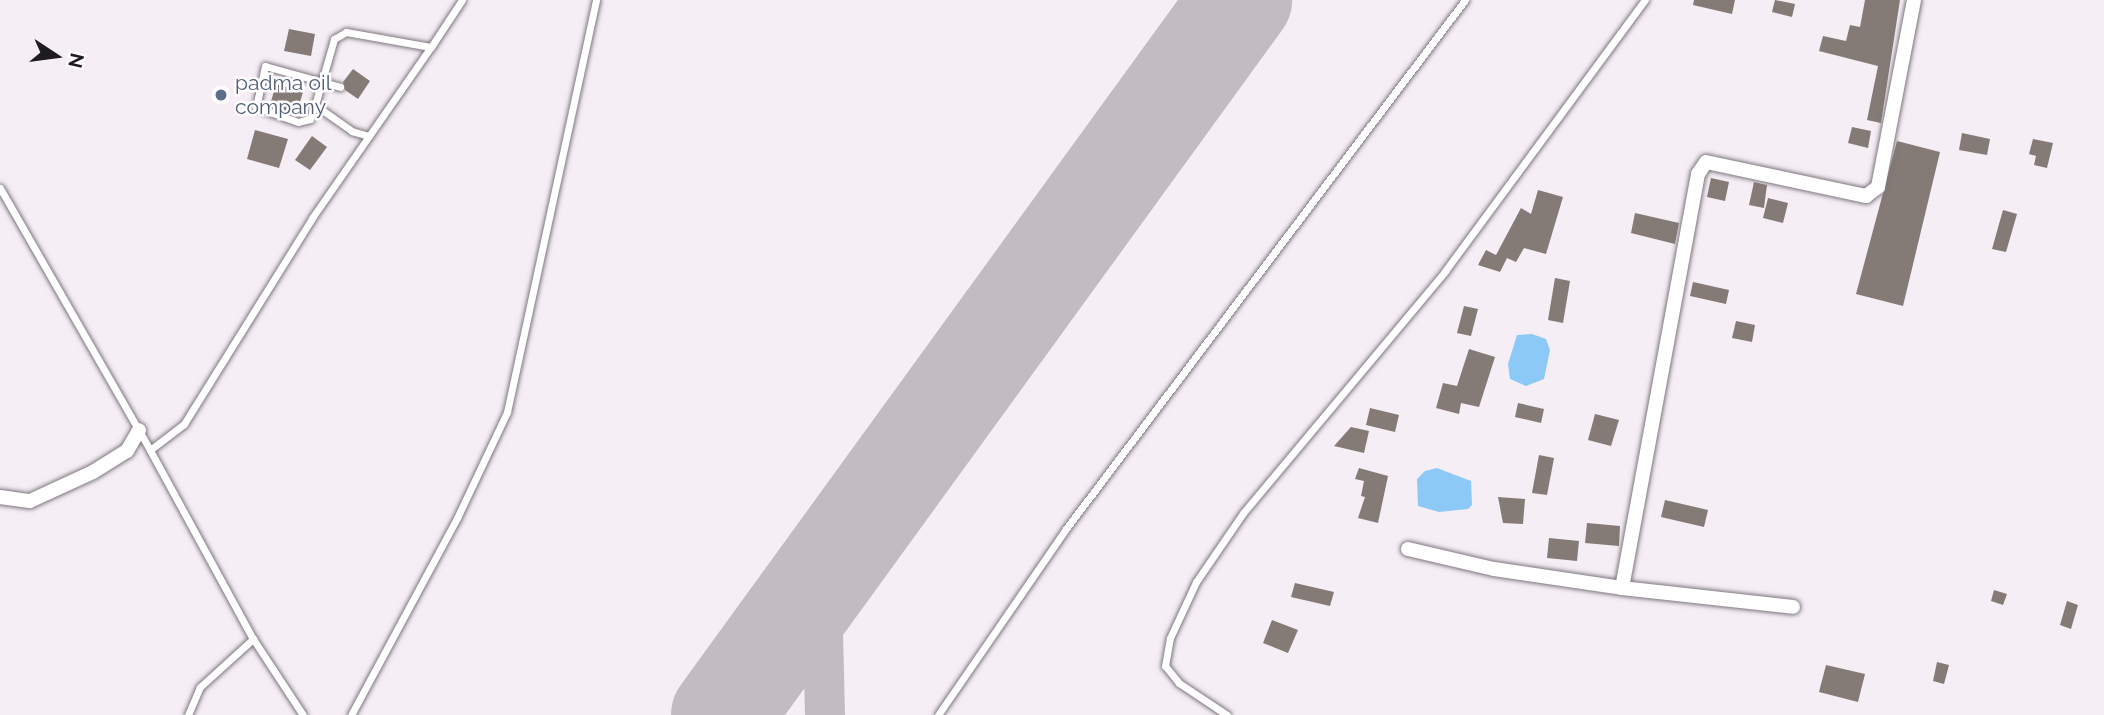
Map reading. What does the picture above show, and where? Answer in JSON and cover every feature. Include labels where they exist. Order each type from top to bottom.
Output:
[{"type":"street","points":[[1622,588],[1698,174],[1706,162],[1866,197],[1878,187],[1914,0]]},
{"type":"street","points":[[0,497],[30,501],[99,469],[127,451],[139,430]]},
{"type":"street","points":[[1408,550],[1494,569],[1622,588],[1793,607]]},
{"type":"lane","points":[[150,450],[184,424],[312,218],[462,0]]},
{"type":"lane","points":[[351,715],[457,518],[507,412],[596,0]]},
{"type":"lane","points":[[938,715],[1065,530],[1465,0]]},
{"type":"lane","points":[[1227,715],[1178,683],[1166,666],[1170,638],[1196,582],[1243,513],[1445,271],[1645,0]]},
{"type":"lane","points":[[340,87],[322,79],[265,66],[256,107],[298,122],[310,119],[315,105],[322,79],[334,39],[346,32],[431,47]]},
{"type":"lane","points":[[315,105],[352,131],[369,136]]},
{"type":"lane","points":[[0,188],[139,430],[253,639],[303,715]]},
{"type":"lane","points":[[188,715],[200,687],[253,639]]},
{"type":"water","points":[[1532,334],[1546,339],[1550,350],[1544,379],[1526,386],[1510,379],[1508,364],[1517,335]]},
{"type":"water","points":[[1437,468],[1471,481],[1472,505],[1468,509],[1439,512],[1418,506],[1417,479],[1425,471]]},
{"type":"building","points":[[1694,0],[1735,0],[1732,14],[1693,5]]},
{"type":"building","points":[[1775,0],[1795,4],[1792,17],[1772,12]]},
{"type":"building","points":[[1865,0],[1900,0],[1881,123],[1867,120],[1878,66],[1819,51],[1823,36],[1846,41],[1850,25],[1860,27]]},
{"type":"building","points":[[289,29],[315,34],[311,56],[284,51]]},
{"type":"building","points":[[353,69],[370,81],[358,99],[345,90],[343,82]]},
{"type":"building","points":[[276,84],[303,92],[296,115],[270,105]]},
{"type":"building","points":[[1852,127],[1871,131],[1868,148],[1848,143]]},
{"type":"building","points":[[255,130],[288,139],[279,168],[247,159]]},
{"type":"building","points":[[1962,133],[1990,139],[1987,155],[1959,150]]},
{"type":"building","points":[[312,136],[327,147],[310,170],[295,160]]},
{"type":"building","points":[[2033,139],[2053,143],[2047,168],[2034,165],[2036,156],[2029,154]]},
{"type":"building","points":[[1897,141],[1940,152],[1903,306],[1856,294]]},
{"type":"building","points":[[1711,178],[1729,182],[1725,201],[1707,197]]},
{"type":"building","points":[[1754,182],[1767,185],[1764,208],[1749,205]]},
{"type":"building","points":[[1538,190],[1563,197],[1546,254],[1524,248],[1516,262],[1507,258],[1500,272],[1478,265],[1486,250],[1496,255],[1521,208],[1531,214]]},
{"type":"building","points":[[1768,198],[1788,203],[1783,223],[1763,218]]},
{"type":"building","points":[[2003,210],[2017,214],[2006,252],[1992,249]]},
{"type":"building","points":[[1635,213],[1679,223],[1675,244],[1631,233]]},
{"type":"building","points":[[1555,278],[1570,281],[1563,323],[1548,320]]},
{"type":"building","points":[[1693,282],[1729,290],[1726,304],[1690,296]]},
{"type":"building","points":[[1464,306],[1478,309],[1471,336],[1457,333]]},
{"type":"building","points":[[1736,321],[1755,325],[1752,342],[1732,338]]},
{"type":"building","points":[[1469,349],[1495,357],[1479,407],[1461,403],[1459,414],[1436,408],[1443,383],[1457,386]]},
{"type":"building","points":[[1518,403],[1544,409],[1541,423],[1515,417]]},
{"type":"building","points":[[1370,408],[1399,415],[1395,432],[1366,425]]},
{"type":"building","points":[[1595,414],[1619,420],[1611,446],[1588,440]]},
{"type":"building","points":[[1351,427],[1369,431],[1364,453],[1334,446]]},
{"type":"building","points":[[1539,455],[1554,458],[1547,495],[1532,493]]},
{"type":"building","points":[[1359,468],[1388,476],[1378,523],[1358,518],[1365,497],[1361,496],[1364,481],[1355,479]]},
{"type":"building","points":[[1498,497],[1525,499],[1523,524],[1503,523]]},
{"type":"building","points":[[1665,500],[1708,510],[1704,527],[1661,517]]},
{"type":"building","points":[[1587,523],[1620,526],[1619,546],[1585,543]]},
{"type":"building","points":[[1549,538],[1579,541],[1577,561],[1547,558]]},
{"type":"building","points":[[1295,583],[1334,592],[1330,606],[1291,597]]},
{"type":"building","points":[[1994,590],[2007,594],[2003,605],[1991,601]]},
{"type":"building","points":[[2067,601],[2078,605],[2071,629],[2060,625]]},
{"type":"building","points":[[1272,620],[1298,630],[1288,653],[1263,643]]},
{"type":"building","points":[[1937,662],[1949,665],[1944,684],[1933,681]]},
{"type":"building","points":[[1826,665],[1865,674],[1858,702],[1819,692]]},
{"type":"taxiway","points":[[825,715],[822,596],[827,571]]},
{"type":"runway","points":[[722,715],[1241,0]]},
{"type":"place","name":"padma oil company","points":[[221,95]]}]
